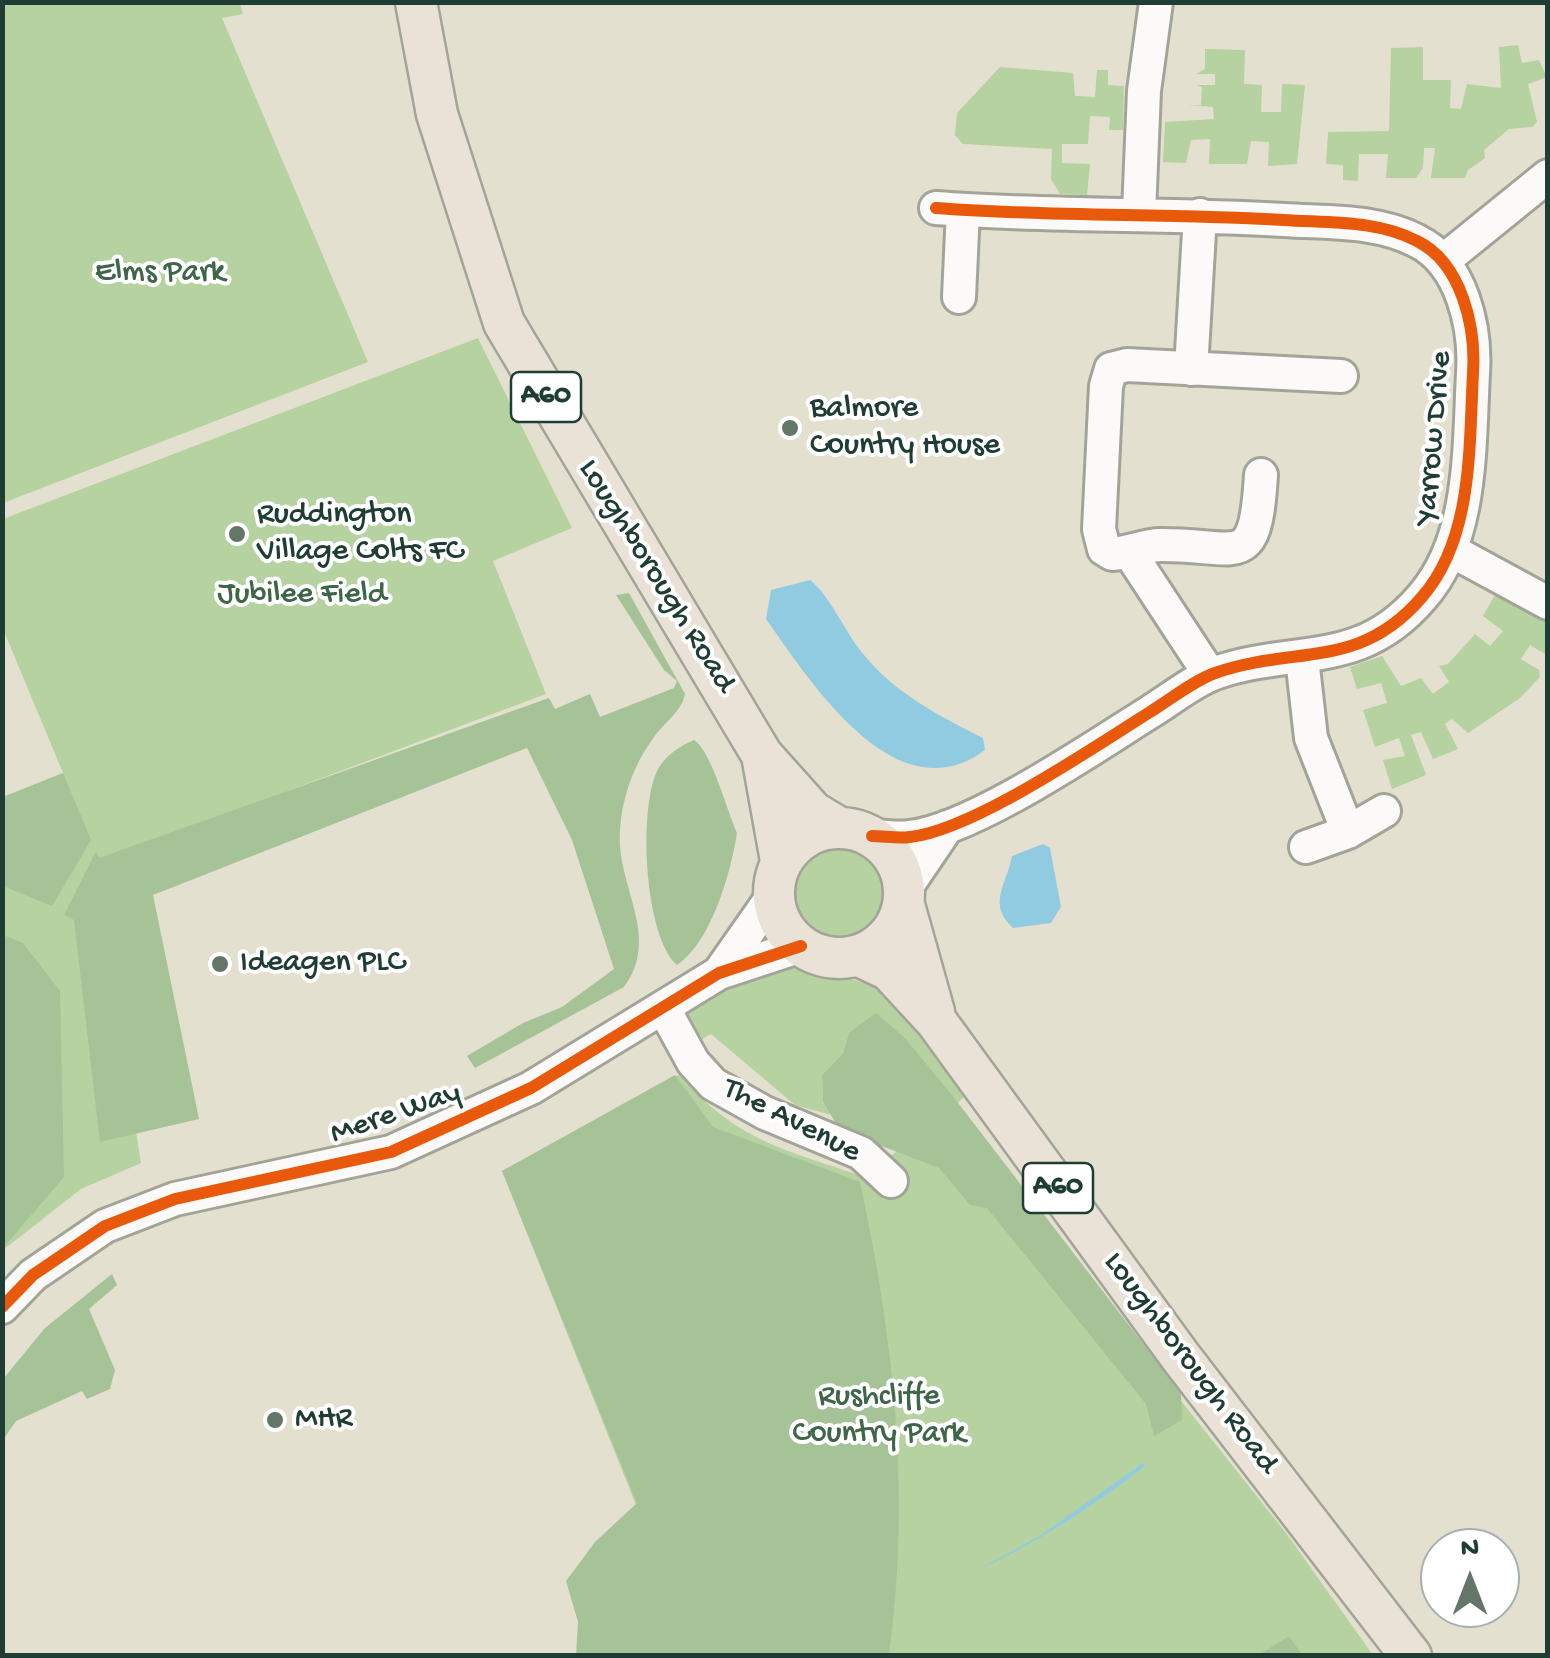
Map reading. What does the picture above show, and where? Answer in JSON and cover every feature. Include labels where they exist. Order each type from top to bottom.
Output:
[{"type":"main road","name":"Loughborough Road","points":[[416,2],[438,114],[477,250],[504,323],[762,755],[814,812],[855,832]]},
{"type":"main road","name":"Loughborough Road","points":[[762,755],[777,879]]},
{"type":"main road","points":[[777,879],[797,842],[819,830],[855,832]]},
{"type":"main road","name":"A60","points":[[855,832],[895,859],[905,897]]},
{"type":"main road","name":"A60","points":[[777,879],[786,933],[800,946],[839,959],[859,956]]},
{"type":"main road","name":"Loughborough Road","points":[[905,897],[936,1021]]},
{"type":"main road","points":[[859,956],[880,945],[896,927],[905,897]]},
{"type":"main road","name":"Loughborough Road","points":[[859,956],[889,970],[936,1021],[1180,1356],[1411,1656]]},
{"type":"street","points":[[1138,213],[1144,91],[1156,2]]},
{"type":"street","points":[[959,297],[950,209],[1200,214],[1382,226],[1419,241],[1443,261],[1548,176]]},
{"type":"street","points":[[1191,368],[1200,214]]},
{"type":"street","name":"Yarrow Drive","points":[[947,827],[1069,764],[1210,675],[1370,641],[1402,620],[1426,594],[1452,551],[1484,364],[1463,299],[1443,261]]},
{"type":"street","points":[[1261,474],[1258,525],[1243,545],[1230,549],[1157,545],[1112,554],[1100,540],[1108,374],[1117,365],[1340,376]]},
{"type":"street","points":[[1452,551],[1548,603]]},
{"type":"street","points":[[1130,553],[1210,675]]},
{"type":"street","points":[[1302,658],[1311,738],[1348,832]]},
{"type":"street","points":[[1306,847],[1348,832],[1384,811]]},
{"type":"street","points":[[855,832],[910,837],[947,827]]},
{"type":"street","points":[[905,897],[947,827]]},
{"type":"street","name":"Mere Way","points":[[719,973],[777,879]]},
{"type":"street","name":"Mere Way","points":[[2,1306],[62,1253],[131,1215],[175,1199],[391,1152],[532,1088],[719,973],[800,946]]},
{"type":"street","name":"The Avenue","points":[[664,1009],[694,1062],[712,1084],[765,1113],[861,1153],[891,1181]]},
{"type":"green space","name":"Elms Park","points":[[3,2],[240,3],[243,14],[222,18],[368,362],[3,503]]},
{"type":"green space","points":[[1518,45],[1522,63],[1539,60],[1547,77],[1528,84],[1537,122],[1532,127],[1509,129],[1484,150],[1485,158],[1468,170],[1465,178],[1431,178],[1435,148],[1424,148],[1423,168],[1416,178],[1386,178],[1388,154],[1359,154],[1358,181],[1343,180],[1343,165],[1326,164],[1328,132],[1389,131],[1391,48],[1423,47],[1423,80],[1451,80],[1450,108],[1461,109],[1467,84],[1501,88],[1499,47]]},
{"type":"green space","points":[[1205,49],[1245,50],[1244,84],[1262,85],[1261,112],[1281,112],[1282,84],[1305,85],[1297,164],[1268,166],[1269,142],[1251,141],[1247,164],[1209,164],[1210,139],[1191,140],[1186,163],[1163,162],[1165,122],[1214,119],[1213,107],[1188,105],[1201,105],[1202,87],[1196,85],[1215,85],[1215,74],[1196,74],[1205,69]]},
{"type":"green space","points":[[1000,67],[1073,73],[1075,96],[1095,97],[1097,70],[1108,70],[1108,85],[1124,86],[1123,130],[1109,130],[1110,117],[1090,116],[1088,144],[1062,144],[1062,163],[1090,164],[1087,195],[1060,194],[1051,179],[1052,149],[963,144],[955,135],[957,113]]},
{"type":"green space","name":"Jubilee Field","points":[[478,338],[572,528],[493,561],[546,694],[93,864],[141,1163],[81,1189],[3,1250],[3,797],[63,773],[3,629],[3,519]]},
{"type":"green space","points":[[1497,591],[1547,618],[1547,655],[1530,645],[1521,659],[1539,670],[1540,677],[1520,698],[1468,733],[1452,719],[1445,724],[1458,749],[1433,759],[1421,732],[1411,735],[1426,775],[1392,789],[1383,760],[1405,756],[1399,738],[1375,747],[1363,710],[1387,703],[1381,683],[1357,689],[1350,667],[1382,656],[1401,686],[1421,678],[1433,694],[1449,682],[1439,666],[1448,664],[1475,634],[1490,646],[1503,631],[1483,616]]},
{"type":"green space","points":[[629,593],[685,694],[641,758],[623,806],[621,852],[635,911],[639,949],[635,968],[624,987],[475,1068],[467,1056],[523,1023],[562,1007],[614,969],[572,840],[527,748],[153,895],[199,1119],[100,1142],[74,920],[64,915],[96,851],[99,858],[549,698],[555,709],[590,694],[600,717],[674,688],[677,681],[664,670],[616,595]]},
{"type":"green space","points":[[694,740],[712,768],[737,833],[718,905],[700,941],[677,965],[666,950],[651,900],[648,812],[658,769],[674,751]]},
{"type":"green space","points":[[63,773],[91,840],[52,906],[3,886],[3,797]]},
{"type":"green space","points":[[840,843],[859,847],[876,857],[886,874],[890,893],[886,912],[876,929],[859,939],[840,943],[821,939],[804,929],[794,912],[790,893],[794,874],[804,857],[821,847]]},
{"type":"green space","points":[[3,935],[23,943],[60,991],[64,1177],[3,1248]]},
{"type":"green space","points":[[800,964],[881,988],[966,1094],[958,1103],[907,1040],[849,1033],[843,1053],[822,1075],[823,1102],[831,1115],[795,1105],[711,1034],[694,1044],[677,1014],[760,966]]},
{"type":"green space","points":[[876,1013],[907,1040],[952,1095],[1181,1393],[1182,1420],[1154,1436],[1146,1404],[987,1208],[970,1205],[939,1168],[840,1130],[823,1102],[822,1075],[843,1053],[849,1033]]},
{"type":"green space","points":[[675,1075],[713,1127],[860,1182],[882,1300],[896,1417],[899,1536],[889,1655],[576,1655],[578,1622],[566,1581],[595,1542],[637,1503],[502,1171]]},
{"type":"green space","name":"Rushcliffe Country Park","points":[[679,1075],[701,1098],[743,1130],[786,1150],[864,1177],[950,1110],[1286,1533],[1373,1655],[609,1655],[640,1515],[502,1171]]},
{"type":"green space","points":[[112,1274],[117,1285],[89,1309],[115,1370],[110,1389],[87,1399],[82,1391],[16,1421],[3,1440],[3,1379],[45,1328]]},
{"type":"green space","points":[[1289,1636],[1302,1655],[1259,1655]]},
{"type":"water","points":[[810,580],[876,669],[919,702],[983,738],[985,750],[952,766],[919,767],[888,754],[859,733],[806,675],[766,619],[771,590]]},
{"type":"water","points":[[1043,844],[1050,848],[1061,907],[1051,923],[1013,928],[1000,903],[1012,856]]},
{"type":"water","points":[[1143,1463],[1145,1466],[1064,1523],[976,1571],[1041,1535]]},
{"type":"cycle path","points":[[872,836],[910,837],[936,831],[999,804],[1215,673],[1325,652],[1374,636],[1398,620],[1439,574],[1459,520],[1469,461],[1473,355],[1468,317],[1463,298],[1445,265],[1417,241],[1386,229],[1335,222],[936,208]]},
{"type":"cycle path","points":[[2,1307],[33,1275],[105,1226],[175,1199],[391,1152],[531,1088],[719,973],[801,946]]},
{"type":"place","name":"Balmore Country House","points":[[790,428]]},
{"type":"place","name":"Ruddington Village Colts FC","points":[[237,534]]},
{"type":"place","name":"Ideagen PLC","points":[[220,964]]},
{"type":"place","name":"MHR","points":[[275,1420]]}]
